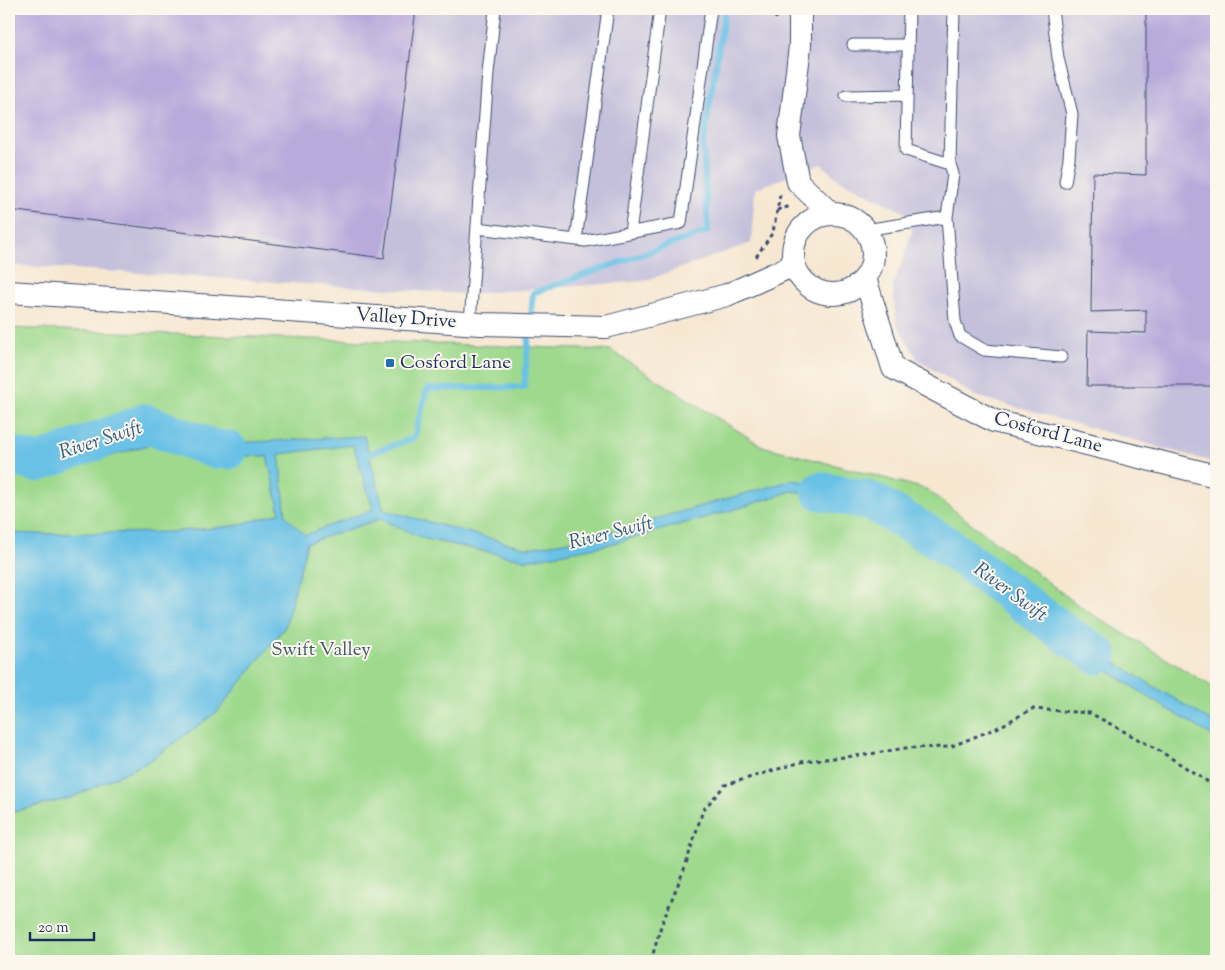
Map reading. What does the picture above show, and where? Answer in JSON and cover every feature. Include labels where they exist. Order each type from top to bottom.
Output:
[{"type":"street","points":[[800,9],[800,46],[790,136],[798,182],[831,214]]},
{"type":"street","points":[[831,214],[844,216],[855,221],[865,230],[871,241],[873,254],[871,266],[865,278],[856,287],[845,293],[819,292],[808,286],[794,265],[795,241],[801,231],[809,222],[820,216],[831,214]]},
{"type":"street","name":"Valley Drive","points":[[9,292],[470,323],[606,327],[727,295],[794,265]]},
{"type":"street","name":"Cosford Lane","points":[[865,278],[893,368],[994,421],[1216,476]]},
{"type":"lane","points":[[470,323],[488,73],[495,9]]},
{"type":"lane","points":[[576,240],[608,9]]},
{"type":"lane","points":[[630,233],[660,9]]},
{"type":"lane","points":[[477,228],[585,241],[681,223],[710,9]]},
{"type":"lane","points":[[909,9],[906,150],[950,164]]},
{"type":"lane","points":[[954,9],[950,164],[954,174],[947,217],[956,321],[960,336],[984,350],[1061,357]]},
{"type":"lane","points":[[1052,9],[1058,58],[1072,114],[1069,158],[1065,182]]},
{"type":"lane","points":[[853,45],[908,45]]},
{"type":"lane","points":[[846,96],[907,96]]},
{"type":"lane","points":[[865,230],[947,217]]},
{"type":"path","points":[[651,961],[661,926],[686,867],[703,810],[725,785],[805,761],[864,755],[905,748],[950,747],[999,727],[1032,709],[1090,713],[1160,751],[1216,787]]},
{"type":"shaded area","points":[[9,9],[1216,9],[1216,463],[976,396],[918,360],[896,322],[893,285],[912,231],[905,213],[838,179],[821,164],[755,189],[751,243],[644,281],[466,294],[9,265]]},
{"type":"green space","name":"Swift Valley","points":[[9,328],[610,350],[762,446],[926,489],[1082,608],[1216,689],[1216,961],[9,961]]},
{"type":"water","points":[[143,427],[214,444],[364,436],[384,510],[527,548],[588,538],[793,480],[897,498],[927,517],[969,568],[1028,610],[1216,724],[1216,738],[1153,700],[1010,607],[965,571],[927,526],[893,504],[792,491],[743,507],[607,545],[527,560],[425,539],[380,519],[307,543],[285,627],[217,712],[148,762],[71,798],[9,813],[9,533],[169,532],[234,526],[280,513],[267,456],[225,456],[155,443],[46,475],[9,462],[9,451],[49,465]],"holes":[[[353,445],[373,509],[305,535],[286,516],[279,454]]]},
{"type":"building","points":[[9,9],[416,9],[384,258],[9,210]]},
{"type":"building","points":[[1146,9],[1216,9],[1216,386],[1087,386],[1088,331],[1146,333],[1146,310],[1091,312],[1093,173],[1146,175]]},
{"type":"waterway","points":[[363,456],[414,438],[427,389],[524,387],[533,293],[708,231],[703,145],[724,15]]},
{"type":"waterway","name":"River Swift","points":[[9,455],[37,463],[145,423],[214,449],[228,450]]},
{"type":"waterway","name":"River Swift","points":[[821,491],[871,501],[940,541],[1066,634],[1098,655]]},
{"type":"place","name":"Cosford Lane","points":[[390,363]]}]
